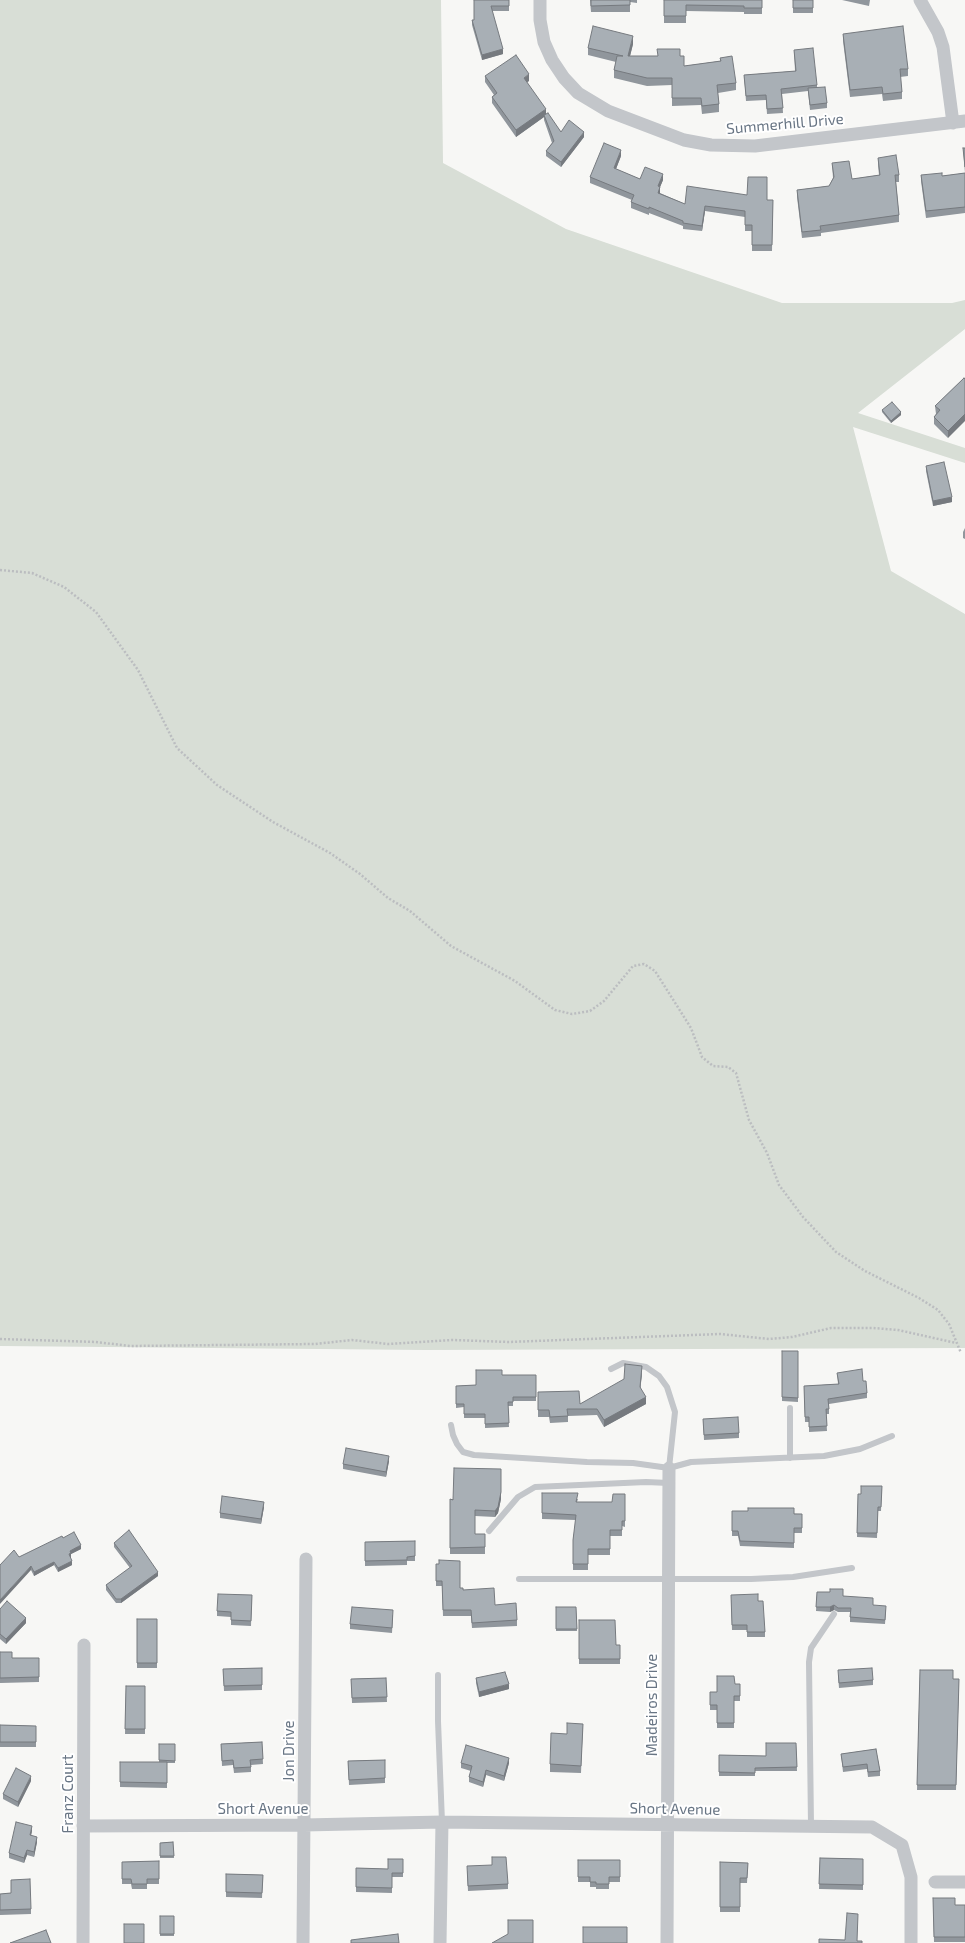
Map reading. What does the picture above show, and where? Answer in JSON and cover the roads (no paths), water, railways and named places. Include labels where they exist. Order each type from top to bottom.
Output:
[{"type":"street","name":"Summerhill Drive","points":[[540,0],[540,20],[552,60],[564,78],[578,94],[608,111],[684,140],[710,145],[756,146],[959,122]]},
{"type":"street","points":[[920,0],[938,32],[943,47],[959,122]]},
{"type":"street","name":"Madeiros Drive","points":[[667,1943],[669,1468]]},
{"type":"street","name":"Jon Drive","points":[[303,1943],[306,1559]]},
{"type":"street","name":"Franz Court","points":[[83,1943],[84,1645]]},
{"type":"street","points":[[440,1943],[442,1822]]},
{"type":"street","name":"Short Avenue","points":[[83,1826],[304,1825],[442,1822],[872,1827],[902,1845],[911,1877],[911,1943]]},
{"type":"street","points":[[936,1882],[965,1882]]},
{"type":"lane","points":[[611,1369],[623,1363],[646,1367],[660,1376],[667,1387],[676,1412],[669,1468]]},
{"type":"lane","points":[[790,1408],[790,1458]]},
{"type":"lane","points":[[451,1425],[453,1435],[463,1452],[474,1455],[579,1462],[633,1463],[669,1468],[692,1462],[790,1458],[842,1453],[860,1449],[892,1436]]},
{"type":"lane","points":[[489,1531],[518,1497],[535,1487],[646,1482],[669,1483]]},
{"type":"lane","points":[[519,1579],[751,1579],[786,1577],[852,1568]]},
{"type":"lane","points":[[810,1826],[809,1662],[811,1648],[834,1614]]},
{"type":"lane","points":[[438,1675],[438,1721],[442,1822]]}]
